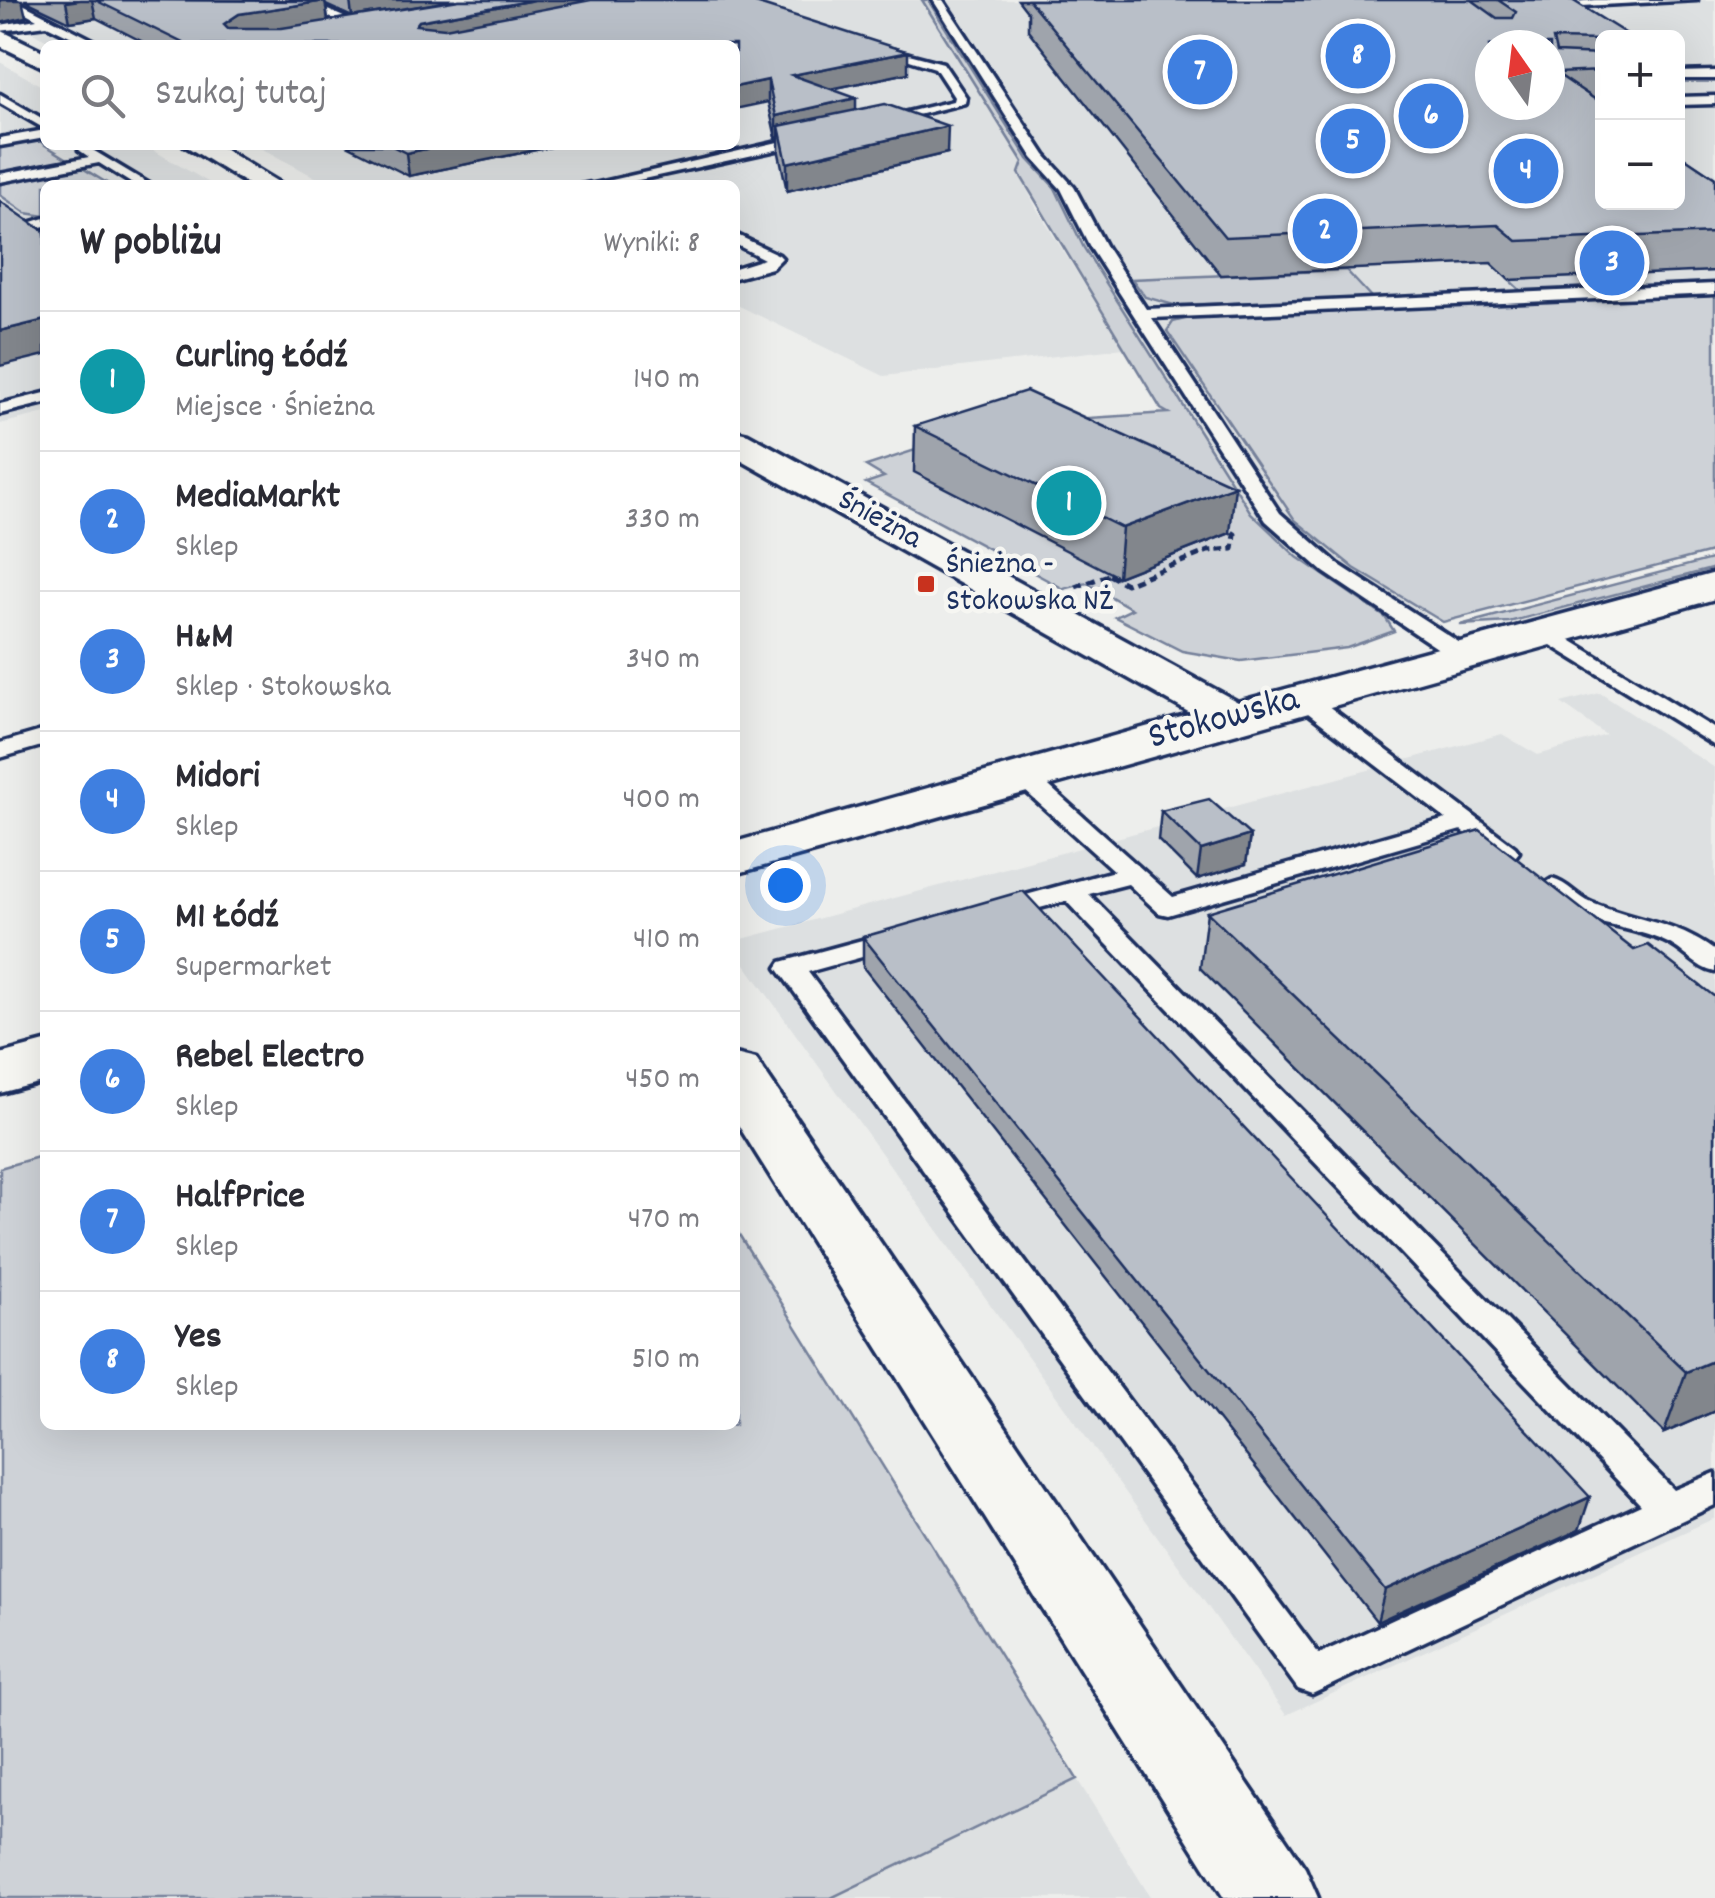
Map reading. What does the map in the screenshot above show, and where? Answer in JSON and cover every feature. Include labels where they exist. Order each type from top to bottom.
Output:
[{"type":"street","points":[[311,34],[367,24]]},
{"type":"street","points":[[0,36],[40,58]]},
{"type":"street","points":[[206,150],[260,180]]},
{"type":"street","name":"Śnieżna","points":[[740,445],[1232,718]]},
{"type":"street","name":"Stokowska","points":[[740,857],[1022,775],[1715,586]]},
{"type":"street","points":[[0,1074],[40,1062]]},
{"type":"street","points":[[740,1081],[1274,1898]]},
{"type":"lane","points":[[7,0],[87,40]]},
{"type":"lane","points":[[296,0],[367,24]]},
{"type":"lane","points":[[938,0],[1040,158],[1067,187],[1098,248],[1263,504],[1285,530],[1331,568],[1463,655]]},
{"type":"lane","points":[[1534,5],[1692,1]]},
{"type":"lane","points":[[0,28],[48,21]]},
{"type":"lane","points":[[855,128],[947,108],[958,103],[960,97],[939,66],[863,42]]},
{"type":"lane","points":[[1685,76],[1715,75]]},
{"type":"lane","points":[[1685,101],[1715,100]]},
{"type":"lane","points":[[4,103],[40,122]]},
{"type":"lane","points":[[626,180],[836,133]]},
{"type":"lane","points":[[0,142],[40,135]]},
{"type":"lane","points":[[86,150],[136,180]]},
{"type":"lane","points":[[0,178],[101,159]]},
{"type":"lane","points":[[40,222],[18,223],[40,238]]},
{"type":"lane","points":[[740,241],[774,258],[768,264],[740,272]]},
{"type":"lane","points":[[1142,314],[1715,288]]},
{"type":"lane","points":[[0,409],[40,399]]},
{"type":"lane","points":[[1546,632],[1715,739]]},
{"type":"lane","points":[[1303,698],[1579,908],[1678,937],[1715,964]]},
{"type":"lane","points":[[0,751],[40,738]]},
{"type":"lane","points":[[1022,775],[1168,907],[1465,820]]},
{"type":"lane","points":[[960,922],[1133,874]]},
{"type":"lane","points":[[1072,891],[1669,1510]]},
{"type":"lane","points":[[922,932],[792,968],[1312,1676],[1715,1488]]},
{"type":"path","points":[[1108,574],[1126,584],[1208,551],[1234,548],[1235,534],[1218,524]]},
{"type":"path","points":[[1079,586],[1117,572]]},
{"type":"shaded area","points":[[0,0],[489,0],[234,40],[48,40],[0,15]]},
{"type":"shaded area","points":[[597,0],[1715,0],[1715,541],[1373,629],[1263,544],[1024,164],[1019,174],[1037,209],[1124,348],[884,376],[740,306],[740,180],[321,180],[264,150],[740,150],[740,40],[720,40]]},
{"type":"shaded area","points":[[922,0],[928,0],[1028,159],[1055,188],[1084,248],[1251,513],[1297,557],[1385,617],[1394,631],[1347,648],[1241,661],[1182,651],[1115,617],[1132,609],[1087,583],[1064,589],[866,483],[884,477],[866,466],[995,424],[1168,413],[1161,409],[1019,173],[1023,162]]},
{"type":"shaded area","points":[[0,62],[40,85],[40,150],[153,150],[204,180],[40,180],[40,414],[0,424]]},
{"type":"shaded area","points":[[39,139],[40,150],[53,150],[102,180],[40,180],[40,215],[26,213],[0,195],[0,145]]},
{"type":"shaded area","points":[[1346,270],[1372,298],[1174,305],[1145,297],[1132,279]]},
{"type":"shaded area","points":[[1612,275],[1627,287],[1522,292],[1509,280]]},
{"type":"shaded area","points":[[1715,294],[1715,551],[1443,622],[1354,568],[1295,520],[1167,331],[1173,322],[1196,316]]},
{"type":"shaded area","points":[[1715,558],[1715,568],[1509,622],[1460,625]]},
{"type":"shaded area","points":[[1600,693],[1715,768],[1715,1518],[1286,1715],[740,957],[740,940],[1502,734],[1538,755],[1606,735],[1561,703]]},
{"type":"shaded area","points":[[40,1156],[40,1430],[740,1430],[740,1236],[1077,1779],[831,1898],[0,1898],[0,1168]]},
{"type":"shaded area","points":[[1077,1779],[1151,1898],[831,1898]]},
{"type":"building","points":[[95,0],[325,1],[239,14],[224,24],[228,28],[282,28],[459,0],[534,0],[419,21],[416,25],[445,28],[591,0],[746,0],[908,52],[792,75],[856,98],[776,116],[768,80],[740,86],[740,40],[177,40]]},
{"type":"building","points":[[1029,0],[1472,0],[1497,18],[1513,18],[1516,12],[1498,0],[1572,0],[1620,30],[1595,30],[1595,40],[1565,39],[1565,30],[1475,30],[1475,120],[1565,120],[1565,79],[1595,99],[1595,210],[1685,210],[1685,158],[1715,178],[1715,233],[1517,241],[1498,225],[1225,237]]},
{"type":"building","points":[[1565,53],[1595,55],[1595,71],[1565,73]]},
{"type":"building","points":[[885,104],[948,126],[787,163],[779,126]]},
{"type":"building","points":[[0,201],[40,229],[40,321],[0,331]]},
{"type":"building","points":[[1026,391],[1235,486],[1122,528],[915,426]]},
{"type":"building","points":[[1209,799],[1250,835],[1201,850],[1161,811]]},
{"type":"building","points":[[1480,830],[1634,950],[1648,945],[1715,997],[1715,1360],[1686,1372],[1207,912]]},
{"type":"building","points":[[1023,891],[1590,1497],[1385,1590],[863,937]]},
{"type":"place","name":"Yes","points":[[1358,56]]},
{"type":"place","name":"HalfPrice","points":[[1200,72]]},
{"type":"place","name":"Rebel Electro","points":[[1431,116]]},
{"type":"place","name":"M1 Łódź","points":[[1353,141]]},
{"type":"place","name":"Midori","points":[[1526,171]]},
{"type":"place","name":"MediaMarkt","points":[[1325,231]]},
{"type":"place","name":"H&M","points":[[1612,263]]},
{"type":"place","name":"Curling Łódź","points":[[1069,503]]},
{"type":"place","name":"Śnieżna - Stokowska NŻ","points":[[926,584]]}]
